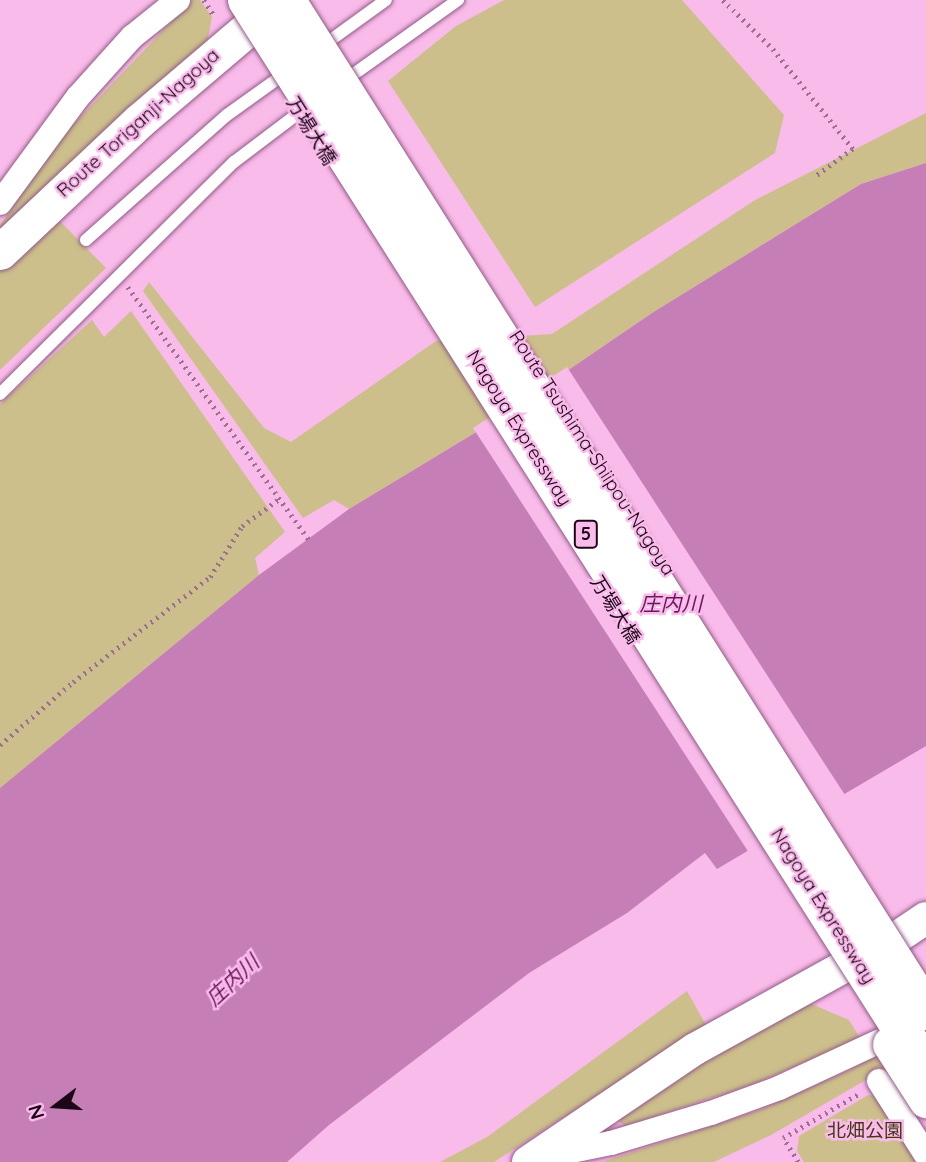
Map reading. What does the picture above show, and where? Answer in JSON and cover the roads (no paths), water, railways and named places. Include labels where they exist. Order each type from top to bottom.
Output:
[{"type":"highway","name":"Nagoya Expressway","points":[[294,0],[926,1013]]},
{"type":"highway","name":"Nagoya Expressway","points":[[231,12],[926,1068]]},
{"type":"main road","name":"Route Toriganji-Nagoya","points":[[0,252],[231,12],[294,0]]},
{"type":"main road","name":"Route Tsushima-Shiipou-Nagoya","points":[[294,0],[878,902],[913,927],[923,972]]},
{"type":"main road","name":"万場大橋","points":[[231,12],[842,968]]},
{"type":"main road","points":[[842,968],[926,1100]]},
{"type":"street","points":[[0,203],[78,97],[132,37],[178,0]]},
{"type":"street","points":[[530,1161],[695,1049],[842,968]]},
{"type":"street","points":[[530,1161],[611,1143],[779,1088],[901,1032],[926,1013]]},
{"type":"street","points":[[879,1081],[926,1155]]},
{"type":"lane","points":[[86,240],[227,115],[386,0]]},
{"type":"lane","points":[[0,394],[120,272],[273,131],[458,0]]},
{"type":"water","name":"庄内川","points":[[926,163],[926,746],[717,869],[705,853],[627,913],[529,973],[329,1125],[287,1162],[0,1162],[0,788],[259,575],[349,509],[488,425],[652,313],[861,184]]},
{"type":"park label","name":"北畑公園","points":[[865,1131]]}]
